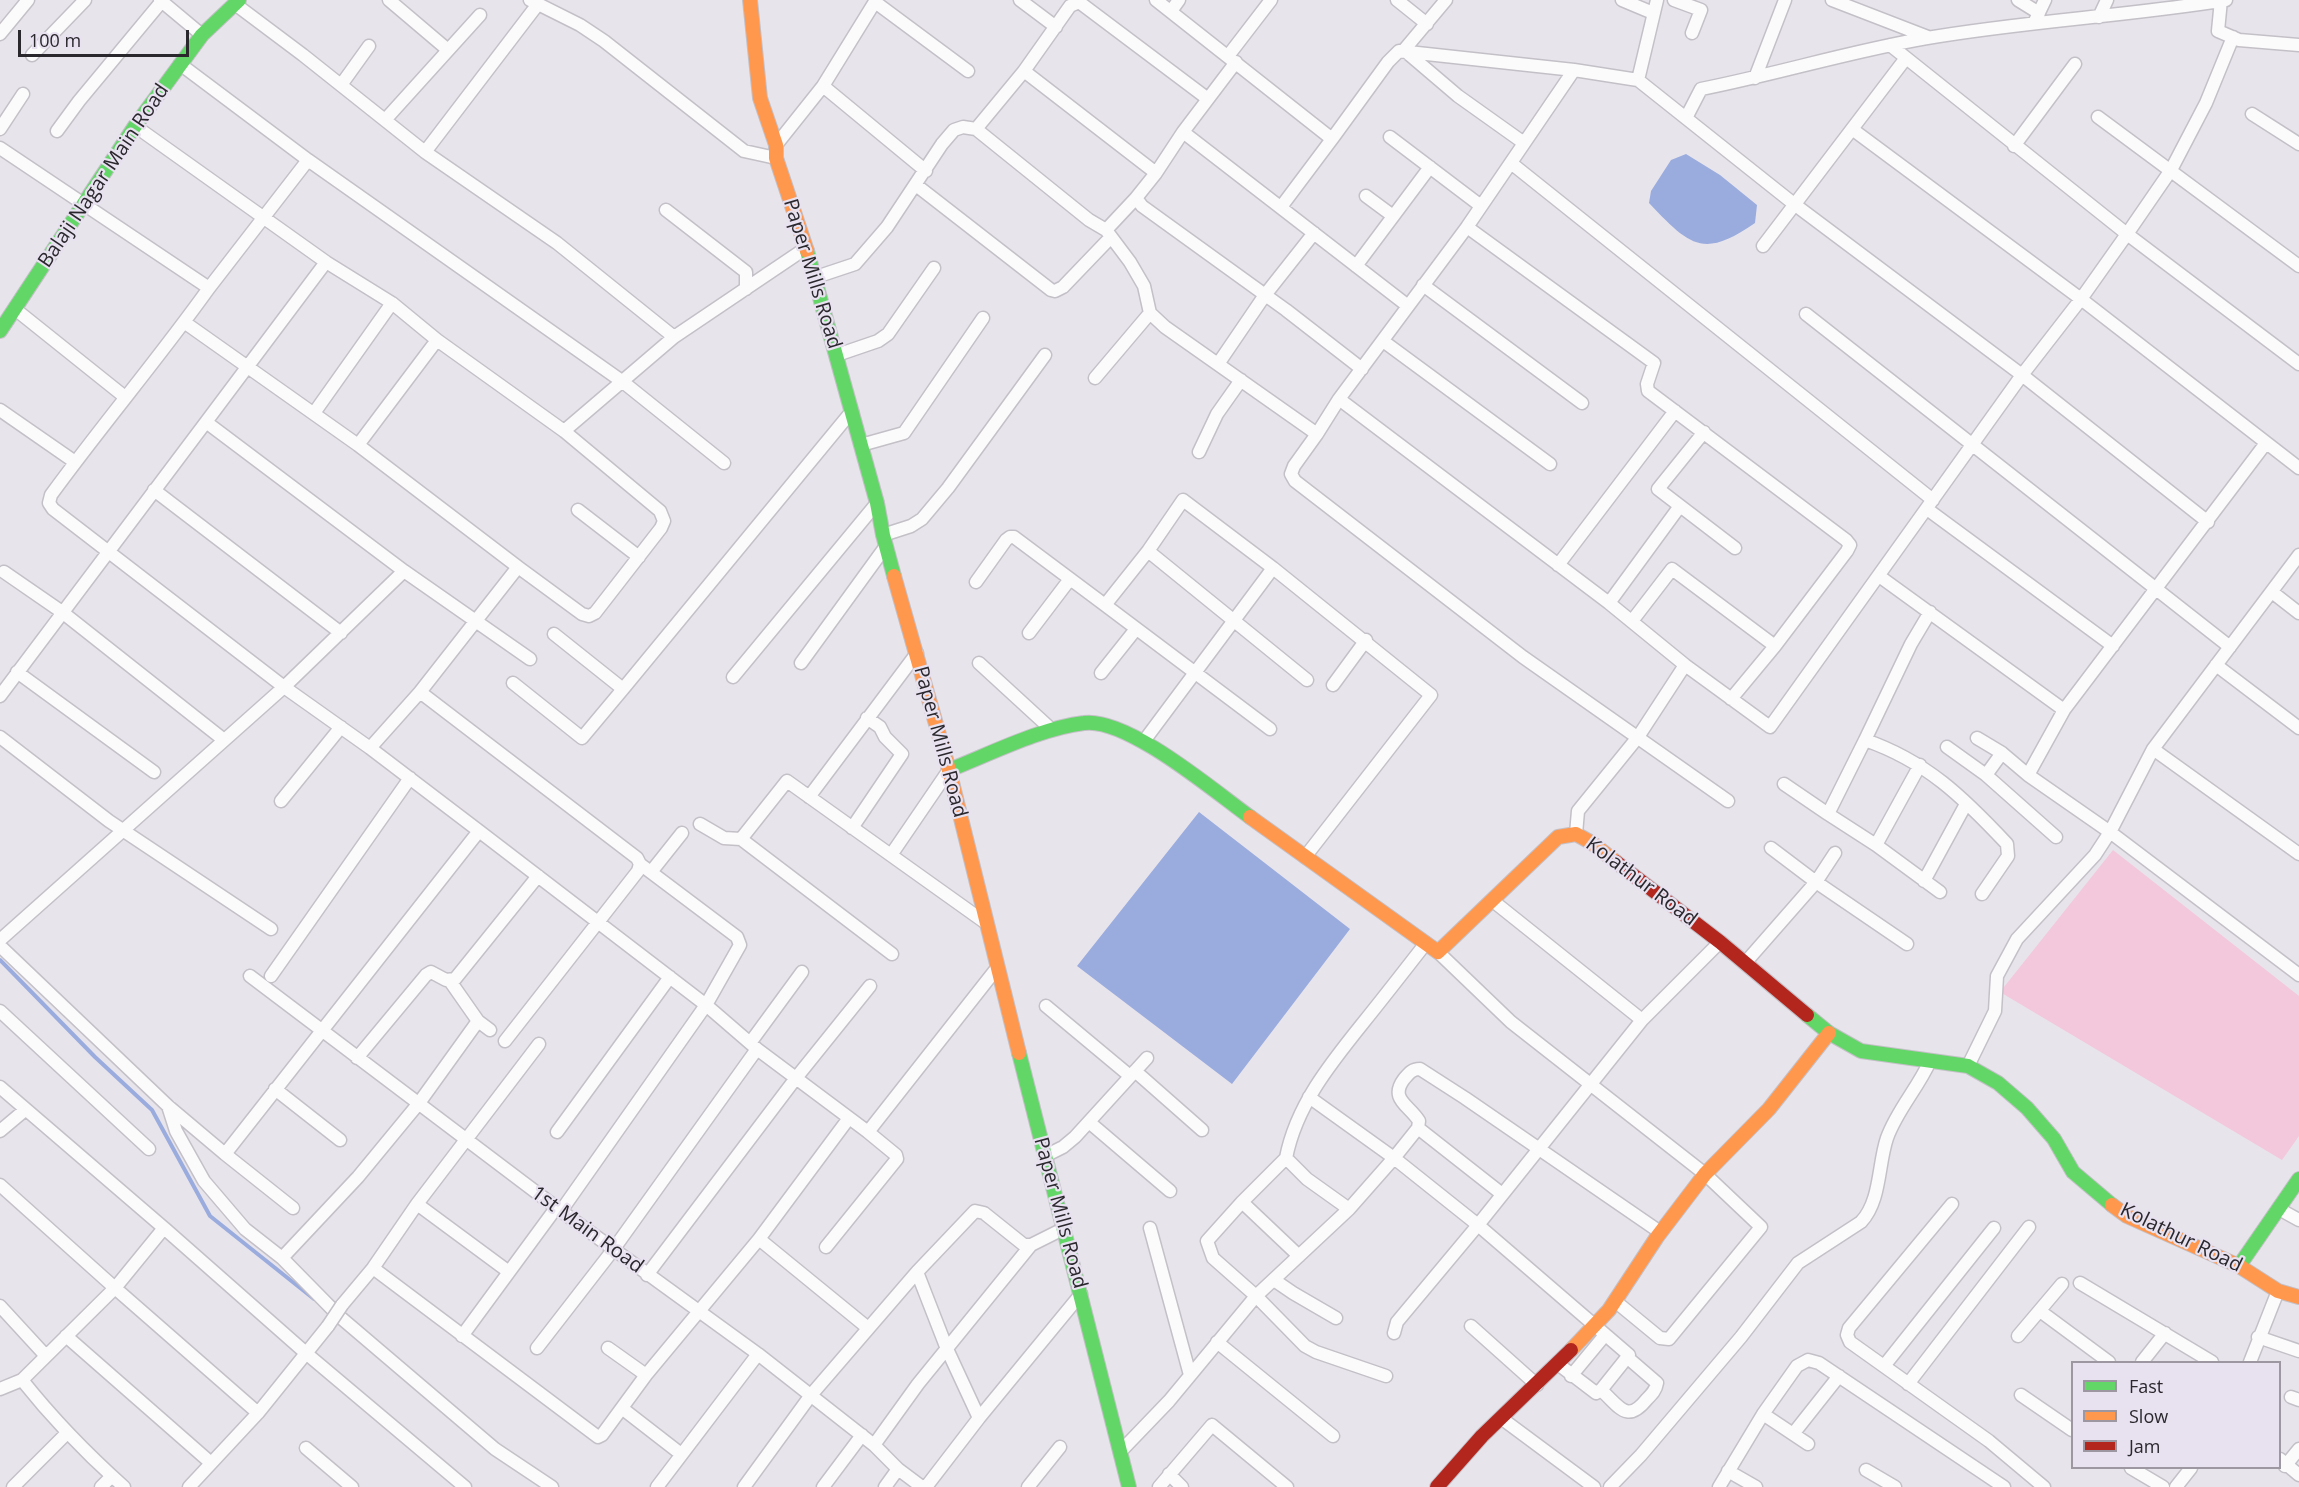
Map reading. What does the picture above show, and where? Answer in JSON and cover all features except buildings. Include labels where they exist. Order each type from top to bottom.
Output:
[{"type":"main road","name":"Paper Mills Road","points":[[750,0],[760,98],[816,277],[877,502],[885,541],[949,770],[1129,1487]]},
{"type":"main road","name":"Balaji Nagar Main Road","points":[[0,331],[135,126],[202,35],[237,2]]},
{"type":"main road","points":[[949,770],[1052,730],[1086,722],[1109,726],[1144,741],[1438,952]]},
{"type":"main road","name":"Kolathur Road","points":[[1438,952],[1558,837],[1576,834],[1592,843],[1720,942],[1829,1033],[1861,1050],[1882,1055],[1968,1066],[1998,1083],[2027,1108],[2054,1138],[2073,1172],[2092,1190],[2127,1216],[2240,1266],[2278,1291],[2299,1297]]},
{"type":"main road","points":[[1437,1487],[1482,1436],[1576,1345],[1599,1331],[1615,1301],[1660,1232],[1705,1174],[1769,1109],[1829,1033]]},
{"type":"main road","points":[[2240,1266],[2299,1179]]},
{"type":"street","points":[[0,34],[28,0]]},
{"type":"street","points":[[33,55],[85,0]]},
{"type":"street","points":[[389,0],[448,50]]},
{"type":"street","points":[[1020,0],[1056,27]]},
{"type":"street","points":[[1156,0],[1332,138]]},
{"type":"street","points":[[1171,11],[1179,0]]},
{"type":"street","points":[[916,185],[1050,291],[1063,287],[1156,172],[1208,99],[1271,0]]},
{"type":"street","points":[[1397,0],[1427,24]]},
{"type":"street","points":[[1281,207],[1391,58],[1404,50],[1446,0]]},
{"type":"street","points":[[1622,0],[1653,13]]},
{"type":"street","points":[[1638,80],[1657,0]]},
{"type":"street","points":[[1674,0],[1703,5],[1692,33]]},
{"type":"street","points":[[1755,78],[1785,0]]},
{"type":"street","points":[[1832,0],[1929,38]]},
{"type":"street","points":[[2018,0],[2036,18]]},
{"type":"street","points":[[2036,18],[2045,0]]},
{"type":"street","points":[[2099,17],[2107,0]]},
{"type":"street","points":[[2221,0],[2218,31],[2239,40],[2299,45]]},
{"type":"street","points":[[1686,118],[1701,89],[1890,45],[2036,18],[2099,17],[2226,0]]},
{"type":"street","points":[[57,131],[161,1],[202,35]]},
{"type":"street","points":[[425,152],[534,2],[580,25],[604,41],[744,151],[776,151],[823,86],[875,1],[968,71]]},
{"type":"street","points":[[976,129],[1024,71],[1070,6],[1080,1],[1208,99]]},
{"type":"street","points":[[237,2],[425,152],[557,243],[674,337]]},
{"type":"street","points":[[385,120],[480,15]]},
{"type":"street","points":[[1339,399],[1609,603],[1685,665],[1770,727],[1971,445],[2081,299],[2171,170],[2206,103],[2233,37]]},
{"type":"street","points":[[1890,45],[2014,146],[2299,364]]},
{"type":"street","points":[[341,85],[369,46]]},
{"type":"street","points":[[1404,50],[1638,80],[1794,204],[2022,375],[2208,522]]},
{"type":"street","points":[[1404,50],[1458,96],[1524,143]]},
{"type":"street","points":[[1763,246],[1906,58]]},
{"type":"street","points":[[2014,146],[2075,63]]},
{"type":"street","points":[[180,64],[308,159],[623,382],[724,463]]},
{"type":"street","points":[[1574,70],[1467,227],[1339,399],[1291,474],[1294,481],[1523,657],[1728,801]]},
{"type":"street","points":[[1024,71],[1156,172]]},
{"type":"street","points":[[823,86],[926,171]]},
{"type":"street","points":[[0,129],[23,94]]},
{"type":"street","points":[[2252,114],[2299,144]]},
{"type":"street","points":[[2098,117],[2299,266]]},
{"type":"street","points":[[135,126],[262,217],[392,303],[437,340],[564,431],[660,511],[664,521],[661,528],[595,613],[590,616],[582,614],[358,445],[184,322]]},
{"type":"street","points":[[816,277],[855,264],[887,227],[942,144],[954,130],[963,127],[976,129],[1108,233],[1130,262],[1144,286],[1150,313],[1187,344],[1317,434]]},
{"type":"street","points":[[1852,129],[2081,299],[2299,468]]},
{"type":"street","points":[[1183,132],[1408,306]]},
{"type":"street","points":[[1390,137],[1481,206]]},
{"type":"street","points":[[0,148],[209,288]]},
{"type":"street","points":[[308,159],[75,462],[51,495],[49,503],[53,509],[284,687],[370,748],[670,976],[754,1046],[896,1155],[897,1159],[826,1247]]},
{"type":"street","points":[[1511,163],[1930,504],[2113,646]]},
{"type":"street","points":[[1356,266],[1430,167]]},
{"type":"street","points":[[1366,196],[1393,216]]},
{"type":"street","points":[[1136,198],[1142,206],[1362,369]]},
{"type":"street","points":[[666,210],[746,272],[746,289]]},
{"type":"street","points":[[1467,227],[1654,363],[1647,384],[1648,391],[1850,545],[1775,646],[1731,699]]},
{"type":"street","points":[[1218,364],[1265,295],[1314,232]]},
{"type":"street","points":[[564,431],[674,337],[806,248]]},
{"type":"street","points":[[0,695],[327,261]]},
{"type":"street","points":[[837,355],[878,341],[888,334],[934,268]]},
{"type":"street","points":[[1424,285],[1582,403]]},
{"type":"street","points":[[314,413],[392,303]]},
{"type":"street","points":[[15,309],[125,397]]},
{"type":"street","points":[[1095,378],[1150,313]]},
{"type":"street","points":[[1806,315],[2230,647]]},
{"type":"street","points":[[861,445],[904,433],[983,318]]},
{"type":"street","points":[[358,445],[437,340]]},
{"type":"street","points":[[1383,341],[1550,464]]},
{"type":"street","points":[[801,663],[885,541],[922,519],[948,488],[1045,355]]},
{"type":"street","points":[[1199,452],[1217,414],[1241,380]]},
{"type":"street","points":[[0,410],[75,462]]},
{"type":"street","points":[[513,683],[582,738],[852,411]]},
{"type":"street","points":[[1558,565],[1675,411]]},
{"type":"street","points":[[206,422],[404,571],[530,659]]},
{"type":"street","points":[[1704,432],[1658,489],[1735,548]]},
{"type":"street","points":[[2028,775],[2064,710],[2266,443]]},
{"type":"street","points":[[154,490],[341,633]]},
{"type":"street","points":[[1105,605],[1148,551],[1183,500],[1366,640],[1431,695],[1305,857]]},
{"type":"street","points":[[733,677],[877,502]]},
{"type":"street","points":[[1609,603],[1680,506]]},
{"type":"street","points":[[578,510],[639,557]]},
{"type":"street","points":[[976,582],[1010,537],[1019,539],[1270,729]]},
{"type":"street","points":[[1148,551],[1308,680]]},
{"type":"street","points":[[1968,1066],[1995,1011],[1996,976],[2017,939],[2096,855],[2153,749],[2299,555]]},
{"type":"street","points":[[370,748],[420,692],[518,567]]},
{"type":"street","points":[[1144,741],[1273,568]]},
{"type":"street","points":[[1632,621],[1672,569],[1775,646]]},
{"type":"street","points":[[0,940],[284,687],[404,571]]},
{"type":"street","points":[[4,572],[62,612],[224,740]]},
{"type":"street","points":[[1879,576],[2064,710]]},
{"type":"street","points":[[1029,633],[1070,579]]},
{"type":"street","points":[[2271,592],[2299,613]]},
{"type":"street","points":[[1828,814],[1911,644],[1930,612]]},
{"type":"street","points":[[1101,673],[1136,629]]},
{"type":"street","points":[[554,634],[622,689]]},
{"type":"street","points":[[1333,684],[1366,640]]},
{"type":"street","points":[[809,797],[916,653]]},
{"type":"street","points":[[979,663],[1052,730]]},
{"type":"street","points":[[1576,834],[1578,811],[1638,737],[1685,665]]},
{"type":"street","points":[[2216,665],[2299,728]]},
{"type":"street","points":[[17,672],[154,772]]},
{"type":"street","points":[[420,692],[737,937],[740,945],[706,1005],[559,1210],[462,1336]]},
{"type":"street","points":[[852,828],[902,754],[885,737],[880,727],[867,718]]},
{"type":"street","points":[[281,801],[341,727]]},
{"type":"street","points":[[0,737],[125,830],[271,929]]},
{"type":"street","points":[[1977,738],[2002,753],[2028,775],[2110,832],[2299,975]]},
{"type":"street","points":[[1865,740],[1892,750],[1920,765],[1966,804],[2003,840],[2008,848],[2008,856],[1982,894]]},
{"type":"street","points":[[1947,747],[1986,775],[2056,837]]},
{"type":"street","points":[[2153,749],[2299,854]]},
{"type":"street","points":[[1986,775],[2002,753]]},
{"type":"street","points":[[1876,845],[1920,765]]},
{"type":"street","points":[[891,855],[949,770]]},
{"type":"street","points":[[271,976],[410,778]]},
{"type":"street","points":[[741,839],[787,781],[986,923]]},
{"type":"street","points":[[1784,784],[1876,845],[1940,892]]},
{"type":"street","points":[[1924,881],[1966,804]]},
{"type":"street","points":[[700,824],[724,838],[741,839],[892,954]]},
{"type":"street","points":[[225,1154],[479,831]]},
{"type":"street","points":[[651,872],[682,833]]},
{"type":"street","points":[[1771,848],[1906,944]]},
{"type":"street","points":[[1745,963],[1816,882],[1835,854]]},
{"type":"street","points":[[505,1041],[638,871],[640,864]]},
{"type":"street","points":[[450,981],[455,979],[538,876]]},
{"type":"street","points":[[1493,901],[1642,1020]]},
{"type":"street","points":[[1394,1333],[1397,1322],[1642,1020],[1720,942]]},
{"type":"street","points":[[1386,1376],[1310,1350],[1256,1296],[1213,1258],[1206,1242],[1286,1158],[1290,1138],[1309,1097],[1338,1054],[1426,944]]},
{"type":"street","points":[[0,946],[168,1106],[293,1208]]},
{"type":"street","points":[[1438,952],[1511,1022],[1705,1174],[1761,1227],[1669,1340],[1660,1338],[1615,1301]]},
{"type":"street","points":[[868,1132],[997,968]]},
{"type":"street","points":[[537,1348],[613,1250],[754,1046],[801,972]]},
{"type":"street","points":[[357,1058],[426,975],[435,973],[450,981],[478,1021],[490,1030]]},
{"type":"street","name":"1st Main Road","points":[[250,976],[559,1210],[758,1354],[862,1435],[898,1469],[924,1487]]},
{"type":"street","points":[[557,1132],[670,976]]},
{"type":"street","points":[[647,1275],[796,1078],[870,986]]},
{"type":"street","points":[[1046,1006],[1202,1130]]},
{"type":"street","points":[[0,1011],[149,1149]]},
{"type":"street","points":[[282,1258],[358,1177],[419,1103],[478,1021]]},
{"type":"street","points":[[189,1487],[258,1413],[307,1354],[342,1305],[373,1268],[417,1204],[539,1044]]},
{"type":"street","points":[[1045,1156],[1063,1147],[1147,1058]]},
{"type":"street","points":[[1610,1487],[1641,1455],[1741,1337],[1798,1263],[1861,1222],[1868,1215],[1888,1137],[1930,1061]]},
{"type":"street","points":[[1120,1452],[1169,1401],[1256,1296],[1349,1209],[1418,1128],[1419,1121],[1398,1095],[1399,1086],[1414,1069],[1420,1069],[1465,1098],[1660,1232]]},
{"type":"street","points":[[0,1087],[307,1354],[465,1487]]},
{"type":"street","points":[[275,1089],[340,1140]]},
{"type":"street","points":[[1309,1097],[1394,1158],[1478,1225],[1599,1331],[1627,1352],[1628,1358],[1657,1383],[1656,1388],[1639,1410],[1633,1413],[1626,1412],[1601,1390]]},
{"type":"street","points":[[168,1106],[176,1131],[204,1181],[245,1229],[282,1258],[340,1317],[495,1449],[552,1487]]},
{"type":"street","points":[[0,1131],[25,1110]]},
{"type":"street","points":[[373,1268],[593,1436],[598,1437],[623,1408],[646,1375],[759,1239],[849,1118]]},
{"type":"street","points":[[1089,1122],[1170,1191]]},
{"type":"street","points":[[1418,1128],[1502,1194]]},
{"type":"street","points":[[1286,1158],[1307,1179],[1349,1209]]},
{"type":"street","points":[[0,1185],[258,1413]]},
{"type":"street","points":[[1242,1202],[1299,1256]]},
{"type":"street","points":[[417,1204],[509,1272]]},
{"type":"street","points":[[1952,1204],[1849,1329],[1847,1335],[1850,1342],[1989,1441],[2044,1487]]},
{"type":"street","points":[[2278,1209],[2299,1220]]},
{"type":"street","points":[[744,1487],[811,1395],[917,1272],[975,1211],[984,1213],[1024,1245],[1031,1245]]},
{"type":"street","points":[[1908,1384],[2029,1227]]},
{"type":"street","points":[[0,1389],[22,1380],[115,1288],[164,1228]]},
{"type":"street","points":[[1150,1228],[1190,1375]]},
{"type":"street","points":[[1884,1366],[1994,1228]]},
{"type":"street","points":[[874,1445],[918,1384],[1031,1245],[1063,1229]]},
{"type":"street","points":[[759,1239],[868,1328]]},
{"type":"street","points":[[917,1272],[947,1349],[979,1418]]},
{"type":"street","points":[[1275,1280],[1336,1318]]},
{"type":"street","points":[[2080,1283],[2210,1361]]},
{"type":"street","points":[[2018,1336],[2062,1284]]},
{"type":"street","points":[[2250,1361],[2278,1291]]},
{"type":"street","points":[[924,1487],[1081,1294]]},
{"type":"street","points":[[0,1306],[46,1356]]},
{"type":"street","points":[[2040,1311],[2108,1361]]},
{"type":"street","points":[[1471,1326],[1537,1385]]},
{"type":"street","points":[[1571,1376],[1590,1357],[1599,1331]]},
{"type":"street","points":[[2143,1361],[2164,1333]]},
{"type":"street","points":[[66,1336],[211,1463]]},
{"type":"street","points":[[2258,1337],[2299,1351]]},
{"type":"street","points":[[1217,1342],[1333,1436]]},
{"type":"street","points":[[1576,1345],[1590,1357]]},
{"type":"street","points":[[608,1348],[646,1375]]},
{"type":"street","points":[[657,1487],[758,1354]]},
{"type":"street","points":[[1558,1364],[1596,1393],[1628,1358]]},
{"type":"street","points":[[1719,1487],[1763,1414],[1797,1366],[1808,1360],[1819,1362],[2004,1487]]},
{"type":"street","points":[[1793,1434],[1839,1376]]},
{"type":"street","points":[[22,1380],[42,1407],[124,1487]]},
{"type":"street","points":[[2021,1395],[2071,1429]]},
{"type":"street","points":[[623,1408],[681,1454]]},
{"type":"street","points":[[1763,1414],[1808,1444]]},
{"type":"street","points":[[1501,1418],[1594,1487]]},
{"type":"street","points":[[1160,1487],[1212,1425],[1287,1487]]},
{"type":"street","points":[[13,1487],[67,1433]]},
{"type":"street","points":[[823,1487],[862,1435]]},
{"type":"street","points":[[1029,1487],[1059,1447]]},
{"type":"street","points":[[306,1448],[352,1487]]},
{"type":"street","points":[[2299,1449],[2282,1462],[2299,1475]]},
{"type":"street","points":[[885,1487],[898,1469]]},
{"type":"street","points":[[2134,1469],[2163,1487]]},
{"type":"street","points":[[2176,1487],[2190,1469]]},
{"type":"street","points":[[1866,1470],[1895,1487]]},
{"type":"street","points":[[1728,1471],[1756,1487]]},
{"type":"street","points":[[1169,1474],[1182,1487]]},
{"type":"street","points":[[101,1487],[112,1476]]},
{"type":"shaded area","points":[[2113,850],[2299,996],[2299,1136],[2282,1160],[2000,992]]},
{"type":"water","points":[[1686,154],[1720,175],[1757,205],[1755,223],[1722,241],[1709,244],[1698,243],[1687,238],[1663,218],[1649,203],[1651,191],[1671,160]]},
{"type":"water","points":[[1199,812],[1350,929],[1232,1084],[1077,966]]},
{"type":"waterway","points":[[0,960],[95,1057],[152,1110],[210,1216],[314,1299]]},
{"type":"traffic: fast","points":[[0,331],[135,126],[202,35],[239,0]]},
{"type":"traffic: fast","points":[[807,251],[877,503],[894,576]]},
{"type":"traffic: fast","points":[[949,770],[1051,730],[1084,723],[1102,724],[1146,743],[1170,758],[1250,817]]},
{"type":"traffic: fast","points":[[1807,1015],[1829,1033],[1861,1051],[1968,1066],[1998,1083],[2027,1108],[2054,1139],[2073,1172],[2112,1205]]},
{"type":"traffic: fast","points":[[1019,1053],[1129,1487]]},
{"type":"traffic: fast","points":[[2239,1266],[2299,1179]]},
{"type":"traffic: slow","points":[[750,0],[760,98],[776,145],[776,158],[807,251]]},
{"type":"traffic: slow","points":[[894,576],[949,770],[1019,1053]]},
{"type":"traffic: slow","points":[[1250,817],[1438,952],[1558,837],[1576,834],[1592,843],[1616,862]]},
{"type":"traffic: slow","points":[[1571,1350],[1609,1310],[1657,1237],[1705,1174],[1769,1109],[1829,1033]]},
{"type":"traffic: slow","points":[[2112,1205],[2127,1216],[2239,1266],[2278,1291],[2299,1297]]},
{"type":"traffic: jam","points":[[1616,862],[1720,942],[1807,1015]]},
{"type":"traffic: jam","points":[[1437,1487],[1482,1436],[1571,1350]]}]
